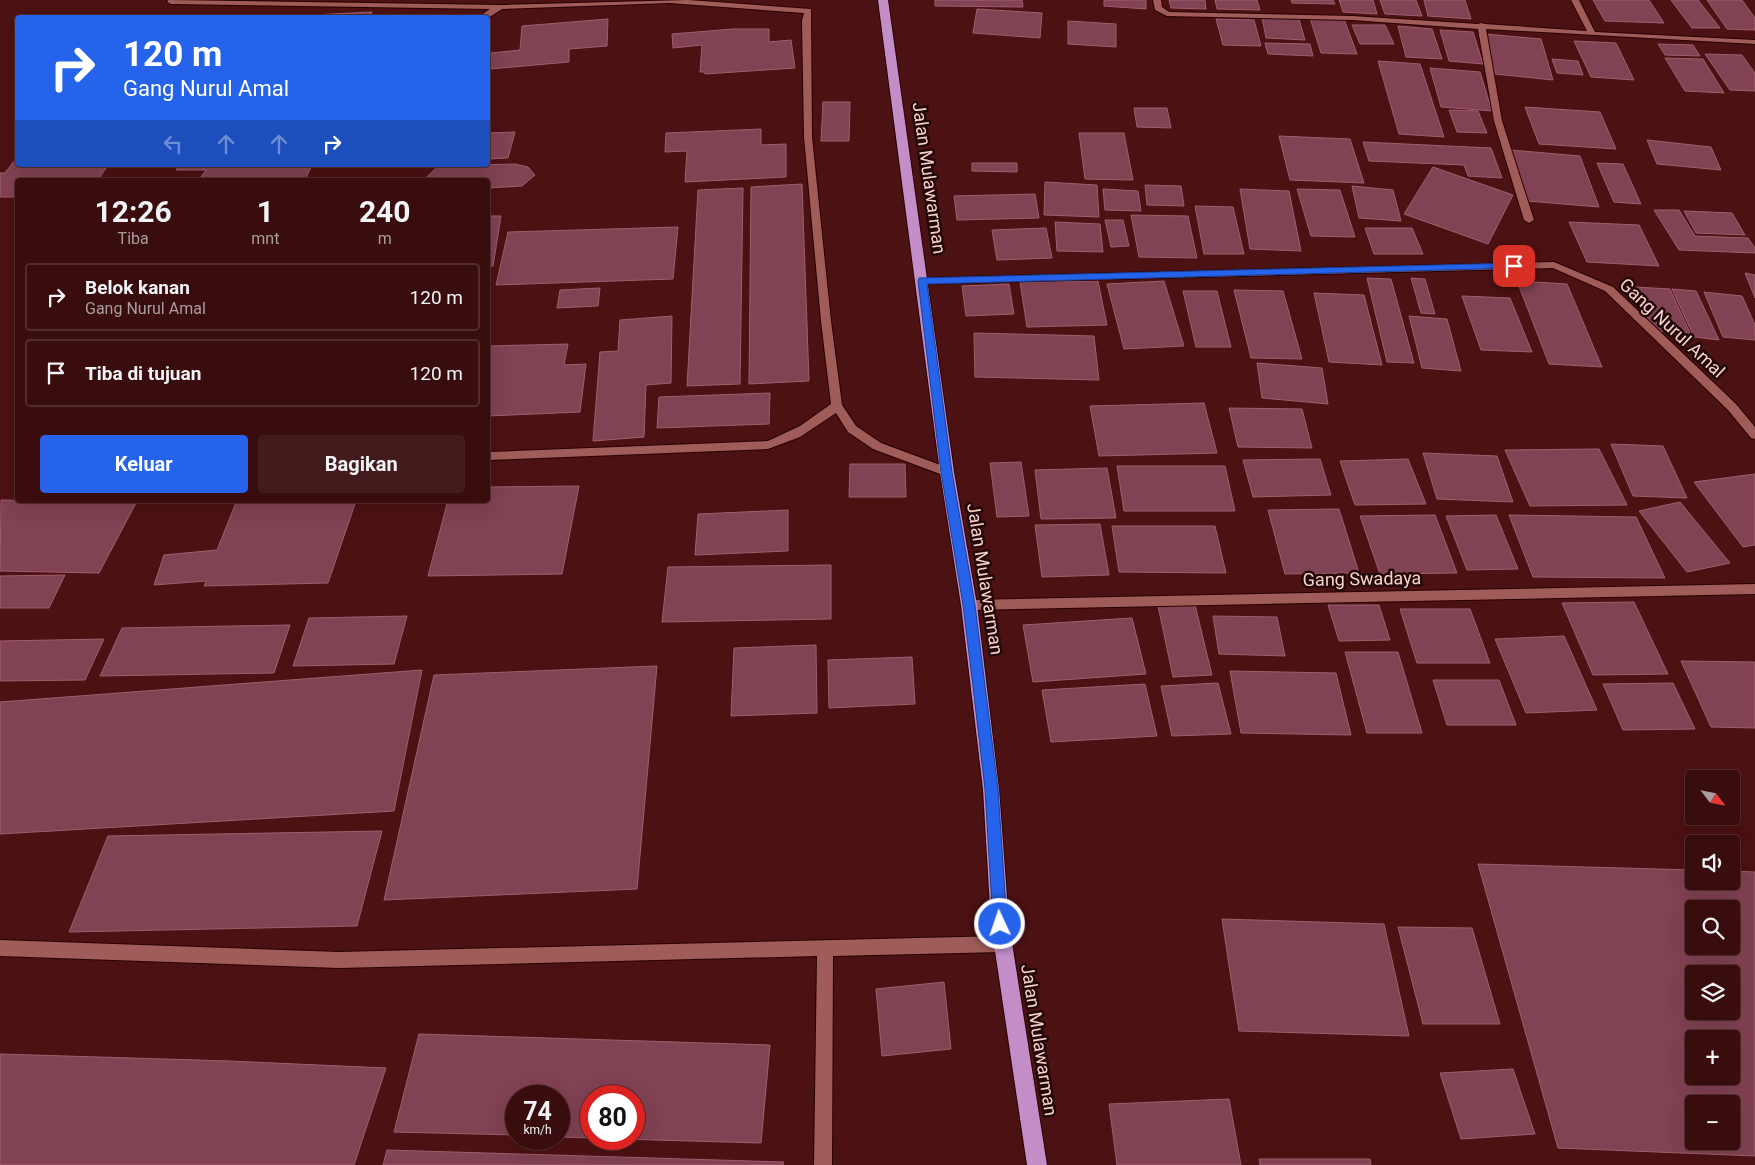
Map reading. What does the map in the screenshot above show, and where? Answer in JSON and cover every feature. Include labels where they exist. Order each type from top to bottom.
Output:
[{"type":"highway","name":"Jalan Mulawarman","points":[[882,0],[947,472],[969,605],[991,789],[1002,944],[1037,1165]]},
{"type":"street","points":[[1157,0],[1158,8],[1167,14],[1309,16],[1755,42]]},
{"type":"street","points":[[1575,0],[1592,34]]},
{"type":"street","points":[[171,2],[500,8],[669,2],[809,6],[806,21],[808,137],[826,321],[837,406],[852,429],[877,446],[947,472]]},
{"type":"street","points":[[487,15],[500,8]]},
{"type":"street","points":[[1481,25],[1498,121],[1529,220]]},
{"type":"street","name":"Gang Nurul Amal","points":[[922,281],[1554,265],[1609,289],[1732,407],[1755,435]]},
{"type":"street","points":[[490,456],[768,446],[801,433],[837,406]]},
{"type":"street","name":"Gang Swadaya","points":[[969,605],[1755,589]]},
{"type":"street","points":[[0,948],[339,960],[1002,944]]},
{"type":"street","points":[[823,1165],[825,948]]},
{"type":"building","points":[[935,0],[1022,0],[1023,7],[935,6]]},
{"type":"building","points":[[1104,0],[1146,0],[1146,9],[1104,6]]},
{"type":"building","points":[[1169,0],[1205,0],[1206,9],[1171,8]]},
{"type":"building","points":[[1215,0],[1257,0],[1260,10],[1217,9]]},
{"type":"building","points":[[1291,0],[1333,0],[1335,4],[1292,3]]},
{"type":"building","points":[[1339,0],[1373,0],[1377,14],[1343,12]]},
{"type":"building","points":[[1380,0],[1416,0],[1422,16],[1385,14]]},
{"type":"building","points":[[1424,0],[1465,0],[1471,19],[1428,16]]},
{"type":"building","points":[[1593,0],[1649,0],[1664,23],[1605,21]]},
{"type":"building","points":[[1671,0],[1698,0],[1720,28],[1692,28]]},
{"type":"building","points":[[1707,0],[1742,0],[1755,18],[1755,30],[1727,29]]},
{"type":"building","points":[[977,9],[1042,13],[1040,38],[973,33]]},
{"type":"building","points":[[372,12],[371,15],[310,15]]},
{"type":"building","points":[[1262,17],[1299,19],[1305,40],[1266,38]]},
{"type":"building","points":[[1310,18],[1344,19],[1357,54],[1321,53]]},
{"type":"building","points":[[608,19],[607,46],[569,49],[569,62],[490,69],[491,53],[520,50],[522,26]]},
{"type":"building","points":[[1216,19],[1254,20],[1261,46],[1223,45]]},
{"type":"building","points":[[1068,21],[1116,24],[1116,47],[1068,44]]},
{"type":"building","points":[[1352,25],[1385,25],[1394,44],[1360,44]]},
{"type":"building","points":[[1398,26],[1432,29],[1442,59],[1406,57]]},
{"type":"building","points":[[733,29],[769,29],[769,42],[791,40],[795,68],[705,74],[705,72],[700,72],[702,45],[673,48],[672,34]]},
{"type":"building","points":[[1440,30],[1473,32],[1483,64],[1449,61]]},
{"type":"building","points":[[1485,34],[1541,39],[1553,80],[1495,74]]},
{"type":"building","points":[[1574,41],[1616,43],[1634,80],[1591,77]]},
{"type":"building","points":[[1265,43],[1310,44],[1313,56],[1268,54]]},
{"type":"building","points":[[1658,44],[1693,45],[1700,56],[1665,55]]},
{"type":"building","points":[[1705,54],[1742,55],[1755,73],[1755,91],[1730,90]]},
{"type":"building","points":[[1665,58],[1703,59],[1724,93],[1685,91]]},
{"type":"building","points":[[1552,59],[1578,61],[1583,75],[1557,73]]},
{"type":"building","points":[[1378,61],[1420,64],[1444,137],[1399,134]]},
{"type":"building","points":[[1430,68],[1480,72],[1492,111],[1441,107]]},
{"type":"building","points":[[823,102],[850,102],[849,141],[821,141]]},
{"type":"building","points":[[1525,107],[1600,112],[1616,149],[1539,144]]},
{"type":"building","points":[[1134,108],[1167,108],[1171,128],[1137,127]]},
{"type":"building","points":[[1449,110],[1478,111],[1487,133],[1457,132]]},
{"type":"building","points":[[761,129],[761,145],[786,144],[786,177],[685,182],[687,151],[665,152],[666,133]]},
{"type":"building","points":[[515,132],[508,158],[490,159],[490,133]]},
{"type":"building","points":[[1079,133],[1124,133],[1133,180],[1085,179]]},
{"type":"building","points":[[1279,136],[1350,139],[1364,183],[1290,180]]},
{"type":"building","points":[[1647,140],[1711,147],[1721,170],[1657,164]]},
{"type":"building","points":[[1363,142],[1491,148],[1502,178],[1468,176],[1464,165],[1369,161]]},
{"type":"building","points":[[1511,150],[1580,156],[1599,207],[1527,201]]},
{"type":"building","points":[[15,160],[15,167],[107,167],[99,178],[15,178],[15,197],[0,197],[0,173],[5,173]]},
{"type":"building","points":[[972,163],[1017,163],[1017,172],[972,171]]},
{"type":"building","points":[[1597,163],[1623,164],[1641,204],[1614,202]]},
{"type":"building","points":[[515,164],[528,167],[535,175],[522,186],[490,188],[490,178],[426,178],[437,167],[490,167],[490,165]]},
{"type":"building","points":[[178,167],[311,167],[306,178],[200,178],[206,170],[176,170]]},
{"type":"building","points":[[1433,167],[1513,195],[1488,244],[1404,214]]},
{"type":"building","points":[[1045,182],[1097,185],[1099,217],[1044,215]]},
{"type":"building","points":[[802,184],[809,381],[749,384],[751,187]]},
{"type":"building","points":[[1145,185],[1181,186],[1184,206],[1147,205]]},
{"type":"building","points":[[1352,186],[1393,190],[1401,221],[1359,218]]},
{"type":"building","points":[[743,188],[740,384],[687,386],[698,190]]},
{"type":"building","points":[[1103,189],[1138,191],[1141,211],[1105,210]]},
{"type":"building","points":[[1240,189],[1289,191],[1301,251],[1250,249]]},
{"type":"building","points":[[1297,189],[1340,190],[1355,237],[1311,236]]},
{"type":"building","points":[[1035,194],[1039,218],[957,220],[954,196]]},
{"type":"building","points":[[1195,206],[1233,207],[1244,254],[1204,254]]},
{"type":"building","points":[[1654,210],[1679,210],[1695,236],[1748,238],[1755,248],[1755,253],[1679,250]]},
{"type":"building","points":[[1684,211],[1732,213],[1745,235],[1696,233]]},
{"type":"building","points":[[1131,215],[1188,216],[1197,258],[1139,257]]},
{"type":"building","points":[[490,216],[501,216],[493,266],[490,266]]},
{"type":"building","points":[[1105,220],[1123,220],[1129,246],[1111,247]]},
{"type":"building","points":[[1055,222],[1100,224],[1103,252],[1057,251]]},
{"type":"building","points":[[1569,222],[1639,225],[1659,266],[1587,262]]},
{"type":"building","points":[[678,227],[673,279],[496,285],[508,232]]},
{"type":"building","points":[[1046,228],[1052,258],[997,260],[992,230]]},
{"type":"building","points":[[1365,228],[1412,228],[1423,254],[1374,254]]},
{"type":"building","points":[[1745,273],[1755,275],[1755,298]]},
{"type":"building","points":[[1367,278],[1391,279],[1414,363],[1387,362]]},
{"type":"building","points":[[1411,278],[1425,279],[1435,314],[1421,313]]},
{"type":"building","points":[[1098,281],[1107,325],[1027,327],[1020,282]]},
{"type":"building","points":[[1164,281],[1184,346],[1124,349],[1107,284]]},
{"type":"building","points":[[1517,281],[1567,284],[1602,367],[1549,364]]},
{"type":"building","points":[[1009,284],[1014,314],[966,316],[962,286]]},
{"type":"building","points":[[1635,287],[1670,289],[1690,333],[1653,331]]},
{"type":"building","points":[[600,288],[598,306],[557,308],[560,290]]},
{"type":"building","points":[[1672,289],[1696,291],[1719,340],[1694,337]]},
{"type":"building","points":[[1234,290],[1283,291],[1302,359],[1251,358]]},
{"type":"building","points":[[1183,291],[1217,291],[1231,347],[1196,347]]},
{"type":"building","points":[[1704,292],[1742,296],[1755,325],[1755,340],[1723,337]]},
{"type":"building","points":[[1314,293],[1364,295],[1382,365],[1329,362]]},
{"type":"building","points":[[1462,296],[1510,298],[1532,352],[1481,350]]},
{"type":"building","points":[[672,316],[671,383],[646,385],[644,437],[593,441],[600,352],[618,351],[620,320]]},
{"type":"building","points":[[1409,316],[1447,319],[1461,371],[1422,368]]},
{"type":"building","points":[[974,333],[1094,336],[1099,380],[975,377]]},
{"type":"building","points":[[568,344],[564,365],[586,364],[580,412],[490,416],[490,346]]},
{"type":"building","points":[[1257,363],[1322,368],[1328,404],[1262,398]]},
{"type":"building","points":[[770,393],[769,424],[657,428],[659,397]]},
{"type":"building","points":[[1204,403],[1217,453],[1099,456],[1090,406]]},
{"type":"building","points":[[1229,408],[1302,409],[1312,448],[1238,447]]},
{"type":"building","points":[[1611,444],[1663,446],[1687,498],[1633,496]]},
{"type":"building","points":[[1599,449],[1627,505],[1530,506],[1505,450]]},
{"type":"building","points":[[1423,453],[1497,456],[1513,502],[1437,499]]},
{"type":"building","points":[[1320,459],[1331,495],[1253,497],[1243,460]]},
{"type":"building","points":[[1408,459],[1426,504],[1355,505],[1340,461]]},
{"type":"building","points":[[1021,462],[1029,516],[997,517],[990,463]]},
{"type":"building","points":[[850,464],[905,464],[906,497],[849,497]]},
{"type":"building","points":[[1117,466],[1225,466],[1235,511],[1124,511]]},
{"type":"building","points":[[1107,468],[1116,518],[1041,519],[1035,470]]},
{"type":"building","points":[[1755,474],[1755,545],[1743,547],[1694,482]]},
{"type":"building","points":[[579,486],[562,574],[428,576],[447,503],[490,503],[490,487]]},
{"type":"building","points":[[1,500],[15,500],[15,503],[136,503],[99,573],[0,571]]},
{"type":"building","points":[[1680,502],[1730,563],[1687,572],[1639,511]]},
{"type":"building","points":[[236,503],[355,503],[328,583],[204,586],[206,581],[154,585],[164,555],[217,550]]},
{"type":"building","points":[[1339,509],[1359,573],[1285,574],[1268,510]]},
{"type":"building","points":[[788,510],[788,551],[695,555],[698,514]]},
{"type":"building","points":[[1435,515],[1457,573],[1380,574],[1360,516]]},
{"type":"building","points":[[1496,515],[1518,569],[1467,570],[1446,516]]},
{"type":"building","points":[[1509,515],[1636,517],[1665,578],[1533,577]]},
{"type":"building","points":[[1100,524],[1109,575],[1042,577],[1035,525]]},
{"type":"building","points":[[1112,526],[1215,526],[1226,573],[1119,572]]},
{"type":"building","points":[[831,565],[831,619],[662,622],[668,567]]},
{"type":"building","points":[[65,575],[49,608],[0,608],[0,576]]},
{"type":"building","points":[[1634,602],[1668,674],[1593,675],[1562,603]]},
{"type":"building","points":[[1195,605],[1212,675],[1173,677],[1158,606]]},
{"type":"building","points":[[1328,605],[1379,605],[1390,640],[1339,641]]},
{"type":"building","points":[[1400,609],[1470,609],[1490,663],[1417,663]]},
{"type":"building","points":[[407,616],[394,664],[293,666],[309,618]]},
{"type":"building","points":[[1213,616],[1277,617],[1285,656],[1219,654]]},
{"type":"building","points":[[1132,618],[1146,674],[1033,682],[1023,625]]},
{"type":"building","points":[[290,625],[274,673],[100,676],[122,628]]},
{"type":"building","points":[[1564,636],[1597,710],[1526,713],[1495,639]]},
{"type":"building","points":[[104,639],[85,680],[0,681],[0,641]]},
{"type":"building","points":[[816,645],[817,713],[731,716],[734,648]]},
{"type":"building","points":[[1345,652],[1398,652],[1422,733],[1367,733]]},
{"type":"building","points":[[912,657],[915,704],[829,708],[828,660]]},
{"type":"building","points":[[1681,661],[1755,662],[1755,728],[1711,727]]},
{"type":"building","points":[[657,666],[637,889],[384,900],[434,675]]},
{"type":"building","points":[[422,670],[394,811],[0,834],[0,702]]},
{"type":"building","points":[[1230,671],[1336,673],[1351,735],[1241,733]]},
{"type":"building","points":[[1433,680],[1499,680],[1516,725],[1447,725]]},
{"type":"building","points":[[1218,683],[1231,734],[1172,736],[1161,686]]},
{"type":"building","points":[[1673,683],[1695,729],[1623,730],[1603,684]]},
{"type":"building","points":[[1145,684],[1157,736],[1051,742],[1042,690]]},
{"type":"building","points":[[382,831],[357,926],[69,932],[108,836]]},
{"type":"building","points":[[1478,864],[1685,870],[1685,890],[1740,890],[1740,871],[1755,872],[1755,1156],[1558,1148]]},
{"type":"building","points":[[1222,919],[1384,924],[1409,1036],[1239,1031]]},
{"type":"building","points":[[1398,927],[1472,928],[1500,1024],[1423,1024]]},
{"type":"building","points":[[944,982],[951,1049],[882,1056],[876,989]]},
{"type":"building","points":[[419,1034],[770,1045],[761,1143],[645,1140],[645,1085],[580,1085],[580,1138],[570,1137],[570,1085],[505,1085],[505,1135],[394,1132]]},
{"type":"building","points":[[0,1054],[386,1068],[354,1165],[0,1165]]},
{"type":"building","points":[[1513,1069],[1535,1134],[1461,1139],[1440,1073]]},
{"type":"building","points":[[1229,1099],[1241,1165],[1117,1165],[1109,1104]]},
{"type":"building","points":[[387,1150],[784,1162],[783,1165],[383,1165]]},
{"type":"building","points":[[1259,1159],[1370,1159],[1371,1165],[1260,1165]]},
{"type":"route","points":[[1000,924],[991,789],[978,678],[969,605],[947,472],[922,281],[1514,266]]}]
